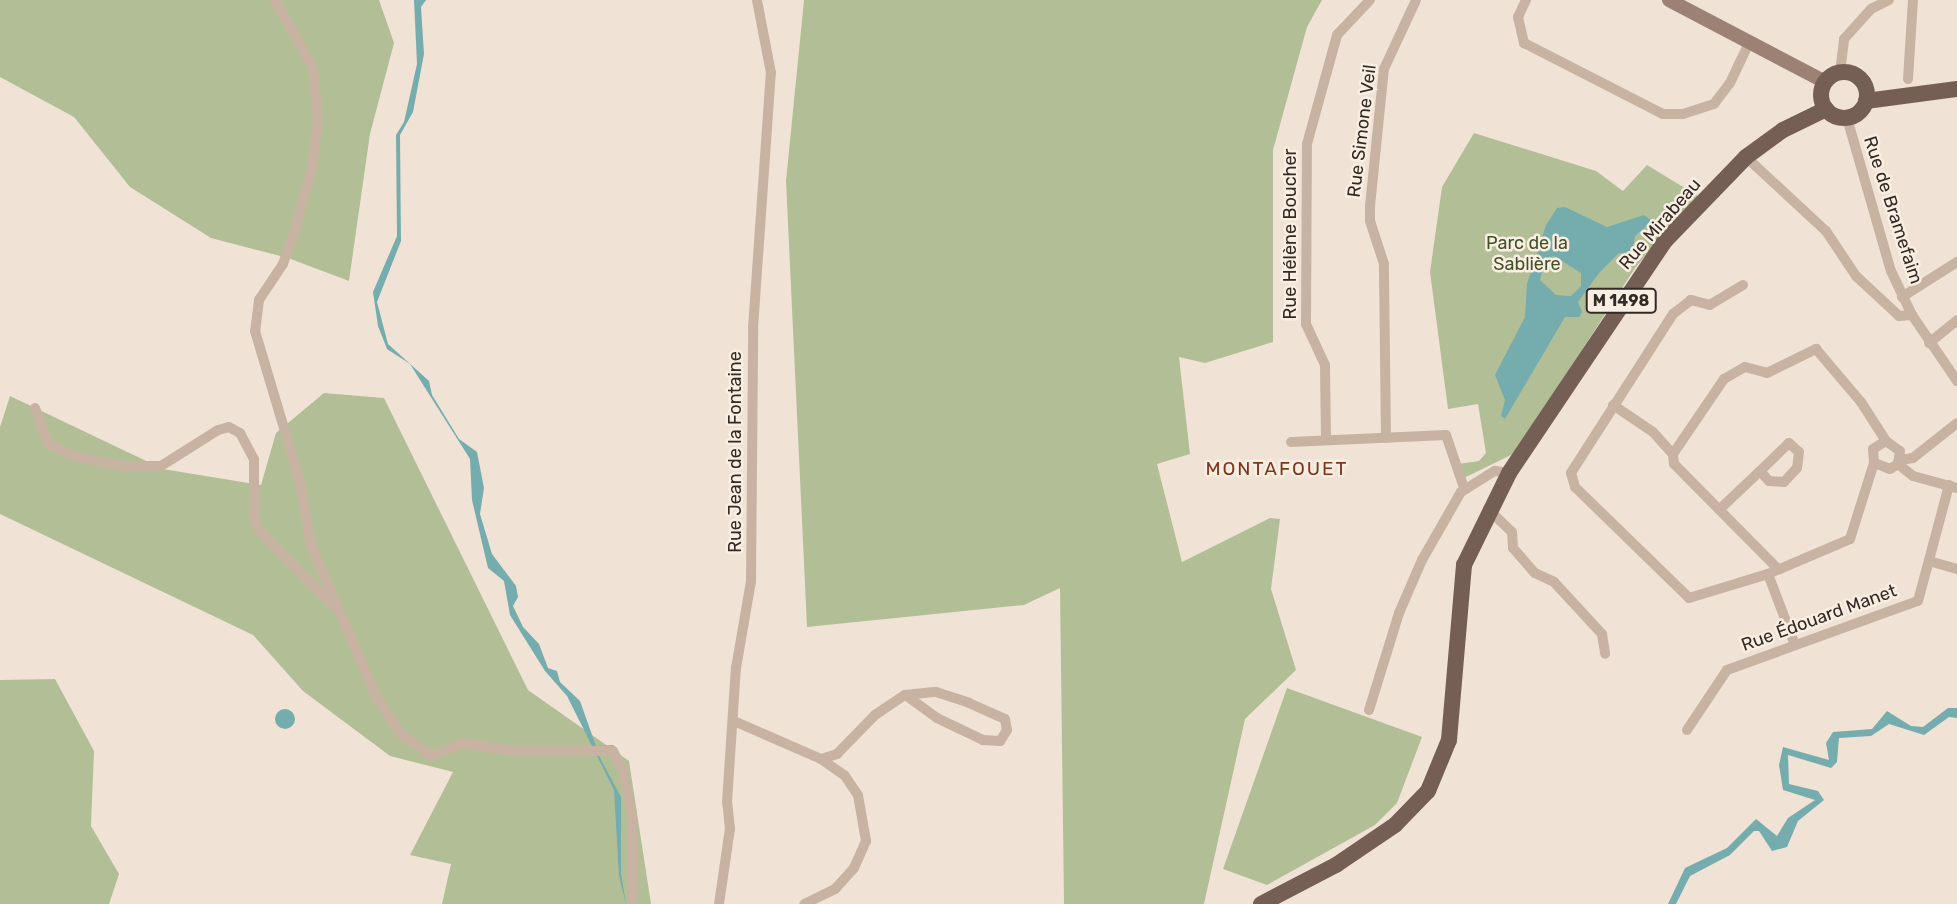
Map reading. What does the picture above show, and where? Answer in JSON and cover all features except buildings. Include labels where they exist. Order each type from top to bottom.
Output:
[{"type":"main road","points":[[1840,73],[1861,80],[1866,101],[1859,112],[1847,118],[1825,109],[1821,95],[1825,82],[1840,73]]},
{"type":"main road","points":[[1866,101],[1957,89]]},
{"type":"main road","name":"Rue Mirabeau","points":[[1261,904],[1336,865],[1395,825],[1428,791],[1449,740],[1457,600],[1472,542],[1488,509],[1634,282],[1664,242],[1783,130],[1825,109]]},
{"type":"street","points":[[275,0],[313,68],[318,118],[312,169],[294,232],[283,264],[259,300],[256,331],[300,482],[311,545],[365,674],[400,733],[432,756],[462,743],[509,750],[612,751],[623,770],[632,815],[633,904]]},
{"type":"street","name":"Rue Jean de la Fontaine","points":[[719,904],[730,830],[727,802],[736,668],[751,581],[753,328],[771,73],[757,0]]},
{"type":"street","name":"Rue Hélène Boucher","points":[[1326,440],[1325,365],[1306,324],[1307,144],[1337,35],[1370,0]]},
{"type":"street","name":"Rue Simone Veil","points":[[1386,438],[1384,264],[1370,221],[1370,206],[1384,69],[1416,0]]},
{"type":"street","points":[[1526,0],[1518,17],[1524,43],[1663,114],[1683,114],[1714,104],[1730,83],[1748,45]]},
{"type":"street","points":[[1669,0],[1748,45],[1825,82]]},
{"type":"street","points":[[1840,73],[1844,39],[1871,9],[1889,0]]},
{"type":"street","points":[[1908,79],[1913,0]]},
{"type":"street","name":"Rue de Bramefaim","points":[[1847,118],[1883,248],[1902,297],[1929,343],[1957,381]]},
{"type":"street","points":[[1750,162],[1826,231],[1856,276],[1899,316],[1912,315]]},
{"type":"street","points":[[1902,297],[1957,262]]},
{"type":"street","points":[[1743,285],[1710,305],[1691,300],[1673,314],[1571,473],[1576,486],[1689,598],[1773,571],[1850,539],[1874,463],[1873,449],[1886,441]]},
{"type":"street","points":[[1929,343],[1957,320]]},
{"type":"street","points":[[1674,454],[1724,379],[1745,367],[1768,373],[1810,349],[1816,349],[1861,402],[1886,441],[1900,451],[1899,462]]},
{"type":"street","points":[[1613,405],[1653,432],[1674,454],[1684,477],[1720,509],[1773,571],[1795,645]]},
{"type":"street","points":[[35,408],[48,444],[77,457],[123,466],[160,466],[218,430],[229,427],[240,433],[254,459],[254,518],[258,529],[338,609]]},
{"type":"street","points":[[1874,463],[1890,469],[1899,462],[1913,458],[1957,423]]},
{"type":"street","points":[[1291,442],[1446,435],[1464,488]]},
{"type":"street","name":"Rue Édouard Manet","points":[[1687,730],[1727,670],[1918,601],[1953,486],[1913,476],[1899,462]]},
{"type":"street","points":[[1369,710],[1399,614],[1422,560],[1464,488],[1495,471],[1509,473]]},
{"type":"street","points":[[1720,509],[1760,471]]},
{"type":"street","points":[[1488,509],[1512,532],[1513,548],[1535,573],[1554,582],[1602,634],[1605,654]]},
{"type":"street","points":[[1928,561],[1957,569]]},
{"type":"street","points":[[821,759],[837,754],[875,715],[905,695],[936,692],[969,703],[1005,719],[1007,730],[1000,741],[983,740],[937,718],[905,695]]},
{"type":"street","points":[[734,721],[821,759],[845,776],[858,795],[866,841],[854,867],[835,889],[804,904]]},
{"type":"green space","points":[[0,0],[379,0],[394,43],[370,134],[349,281],[288,258],[211,238],[130,187],[74,117],[0,77]]},
{"type":"green space","points":[[804,0],[1322,0],[1307,27],[1273,150],[1273,342],[1205,363],[1179,357],[1190,454],[1157,464],[1182,562],[1270,518],[1280,519],[1271,589],[1296,670],[1245,719],[1204,904],[1064,904],[1060,588],[1024,605],[807,627],[786,181]]},
{"type":"green space","name":"Parc de la Sablière","points":[[1474,133],[1596,171],[1623,191],[1647,165],[1698,196],[1635,268],[1515,453],[1464,478],[1458,464],[1479,461],[1486,453],[1478,404],[1448,409],[1430,272],[1442,187]]},
{"type":"green space","points":[[324,393],[384,398],[528,690],[629,761],[651,904],[442,904],[451,864],[410,855],[453,772],[390,756],[303,691],[253,635],[0,514],[0,427],[10,396],[163,469],[261,485],[276,433]]},
{"type":"green space","points":[[55,679],[94,751],[91,826],[119,874],[109,904],[0,904],[0,680]]},
{"type":"green space","points":[[1287,688],[1422,737],[1397,803],[1375,825],[1267,885],[1223,869]]},
{"type":"water","points":[[414,0],[426,0],[421,7],[424,54],[413,112],[400,135],[401,241],[377,302],[388,344],[429,381],[432,395],[459,439],[477,452],[484,488],[480,514],[492,554],[516,586],[518,597],[513,606],[523,627],[539,644],[548,668],[557,671],[560,682],[580,701],[596,746],[615,745],[597,752],[621,797],[621,873],[626,904],[619,876],[614,790],[567,696],[545,671],[510,615],[504,581],[488,568],[472,500],[470,459],[410,364],[387,349],[378,326],[373,292],[397,236],[396,135],[404,122],[417,64]]},
{"type":"water","points":[[1565,207],[1607,227],[1644,215],[1652,221],[1635,236],[1632,252],[1619,253],[1599,273],[1578,302],[1582,312],[1579,317],[1565,317],[1505,419],[1501,416],[1505,400],[1495,375],[1525,317],[1527,284],[1546,225],[1557,208]],"holes":[[[1554,256],[1581,273],[1581,286],[1571,296],[1556,295],[1540,280],[1545,259]]]},
{"type":"water","points":[[1948,708],[1957,708],[1957,718],[1949,717],[1924,735],[1889,724],[1871,736],[1839,738],[1837,762],[1831,768],[1788,755],[1789,784],[1818,791],[1824,800],[1798,821],[1787,847],[1772,851],[1759,831],[1754,831],[1730,855],[1690,876],[1676,904],[1668,904],[1685,868],[1727,848],[1756,819],[1777,836],[1788,818],[1815,800],[1783,790],[1779,765],[1783,747],[1829,760],[1826,743],[1833,732],[1872,729],[1887,711],[1911,726],[1923,727]]},
{"type":"water","points":[[285,709],[292,712],[295,719],[292,726],[285,729],[278,726],[275,719],[278,712]]},
{"type":"district","name":"MONTAFOUET","points":[[1277,469]]}]
